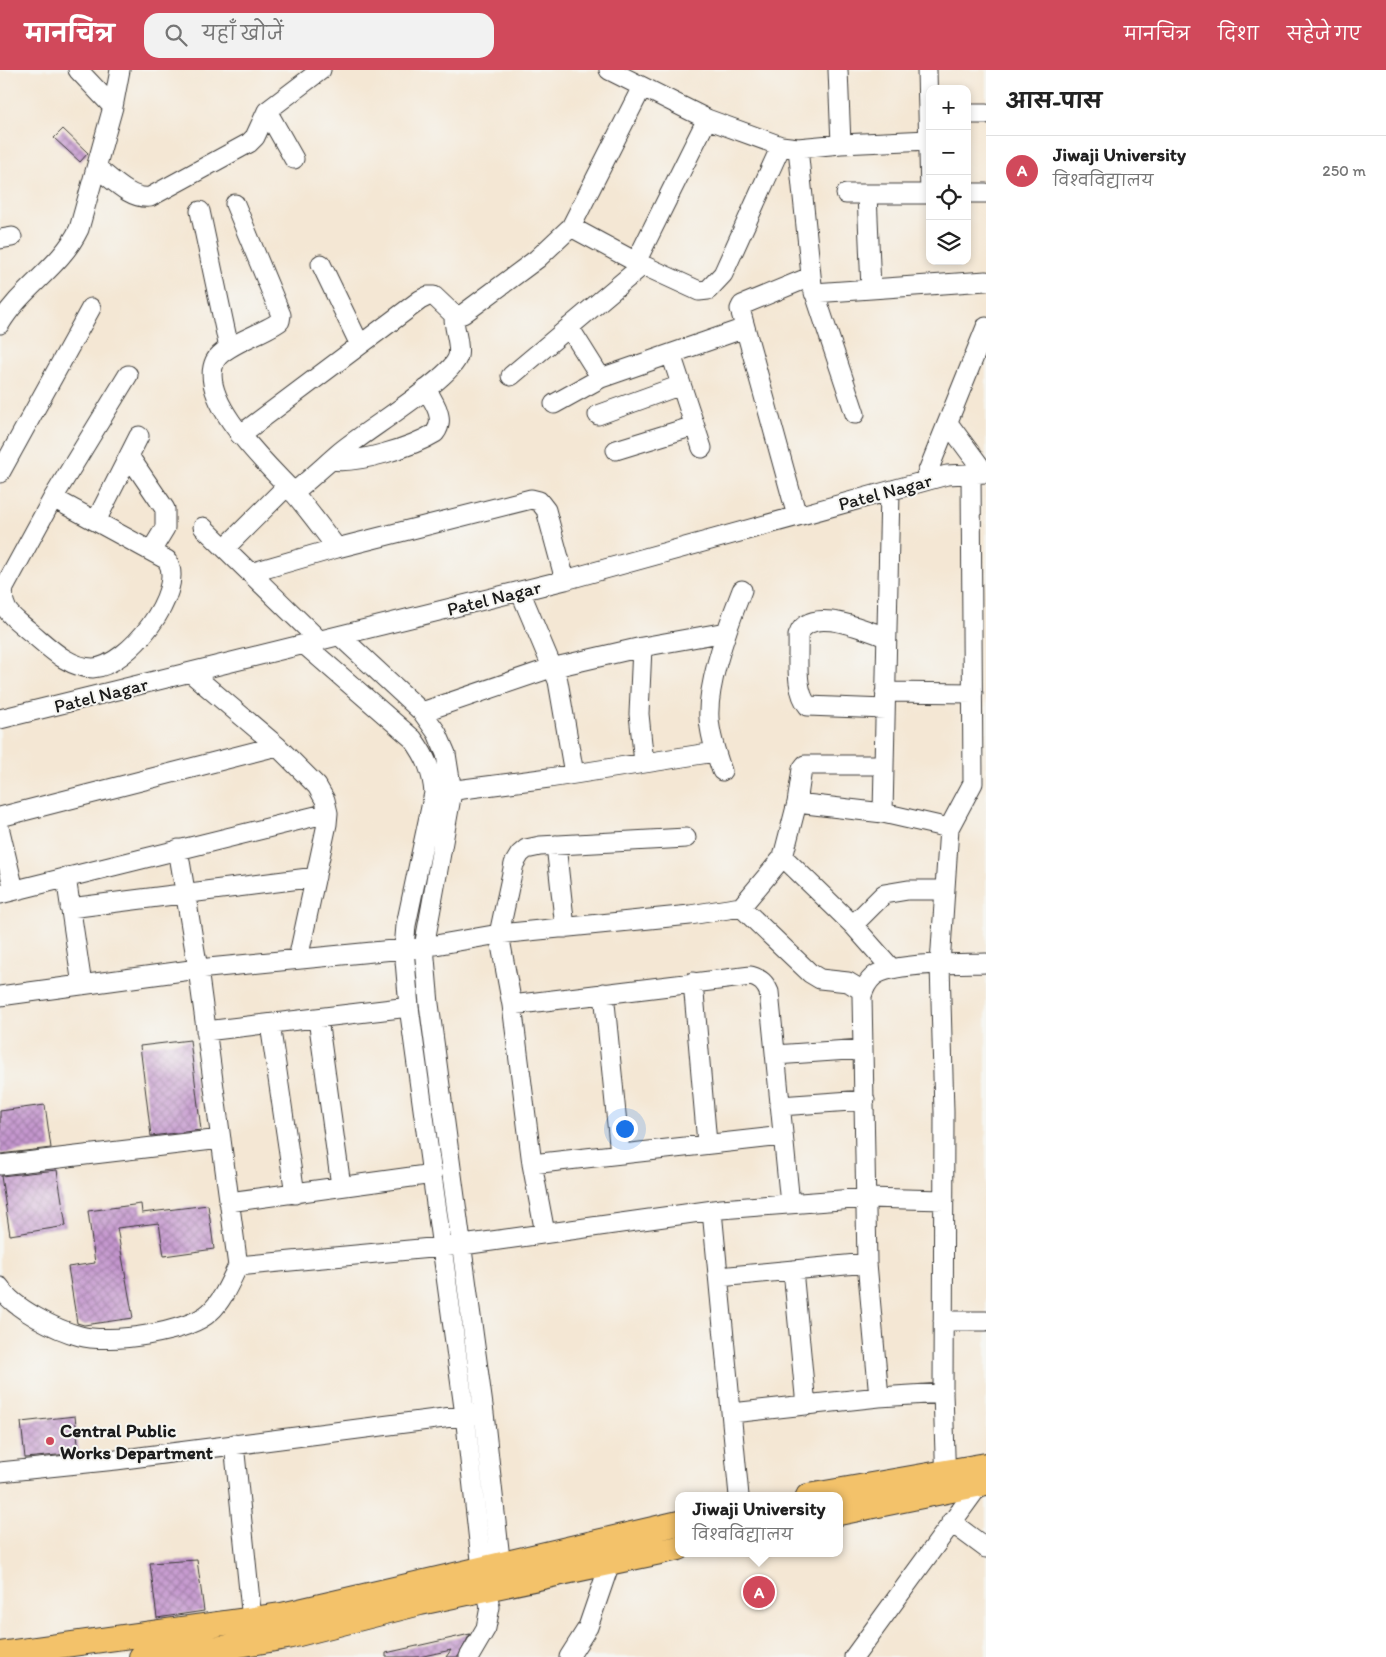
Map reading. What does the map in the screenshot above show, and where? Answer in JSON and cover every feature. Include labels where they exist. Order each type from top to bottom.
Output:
[{"type":"main road","points":[[843,1492],[984,1478]]},
{"type":"main road","points":[[843,1512],[946,1481]]},
{"type":"main road","points":[[141,1657],[287,1638],[420,1603],[493,1577],[675,1525]]},
{"type":"main road","points":[[0,1654],[252,1620],[416,1586],[610,1563],[675,1549]]},
{"type":"street","points":[[78,70],[113,106]]},
{"type":"street","points":[[0,324],[33,282],[72,245],[79,229],[97,168],[120,70]]},
{"type":"street","points":[[97,168],[133,195],[142,198],[150,197],[249,143],[255,137],[267,111],[321,70]]},
{"type":"street","points":[[609,70],[707,119],[790,147],[926,140]]},
{"type":"street","points":[[838,70],[842,144]]},
{"type":"street","points":[[928,70],[929,85]]},
{"type":"street","points":[[454,315],[463,314],[537,259],[571,227],[642,87]]},
{"type":"street","points":[[267,111],[294,159]]},
{"type":"street","points":[[971,114],[986,114]]},
{"type":"street","points":[[511,376],[640,263],[707,119]]},
{"type":"street","points":[[571,227],[699,291],[708,290],[717,284],[723,274],[790,147]]},
{"type":"street","points":[[790,147],[812,285],[855,414]]},
{"type":"street","points":[[971,193],[986,193]]},
{"type":"street","points":[[846,194],[926,194]]},
{"type":"street","points":[[867,194],[871,289]]},
{"type":"street","points":[[235,204],[281,315],[280,321],[273,326],[229,348],[215,361],[213,372],[215,391],[225,414],[240,435],[290,490],[338,548]]},
{"type":"street","points":[[200,211],[229,348]]},
{"type":"street","points":[[321,264],[360,345]]},
{"type":"street","points":[[798,516],[746,328],[740,314],[742,305],[812,285],[871,289],[986,281]]},
{"type":"street","points":[[225,548],[290,490],[442,376],[458,357],[454,315],[440,299],[428,296],[240,435]]},
{"type":"street","points":[[0,473],[91,308]]},
{"type":"street","points":[[569,327],[602,378]]},
{"type":"street","points":[[924,481],[986,327]]},
{"type":"street","points":[[554,404],[602,378],[746,328]]},
{"type":"street","points":[[671,354],[702,448]]},
{"type":"street","points":[[53,498],[167,560],[172,567],[173,576],[159,615],[119,657],[107,665],[80,666],[63,659],[8,623],[7,613],[3,606],[4,588],[53,498],[128,375]]},
{"type":"street","points":[[598,415],[681,384]]},
{"type":"street","points":[[332,460],[344,462],[375,456],[435,433],[439,427],[440,420],[435,404],[426,389]]},
{"type":"street","points":[[946,1481],[943,1393],[944,1112],[940,964],[943,890],[949,828],[979,786],[977,686],[981,473],[948,423]]},
{"type":"street","points":[[616,450],[694,426]]},
{"type":"street","points":[[96,521],[139,436]]},
{"type":"street","points":[[129,456],[165,509],[164,528],[151,551]]},
{"type":"street","name":"Patel Nagar","points":[[0,720],[565,580],[924,481],[981,473]]},
{"type":"street","points":[[884,813],[890,491]]},
{"type":"street","points":[[250,572],[531,499],[539,502],[546,510],[565,580]]},
{"type":"street","points":[[203,527],[250,572],[313,643],[413,739],[425,756],[443,792],[406,925],[404,949],[409,1007],[433,1174],[441,1247],[465,1415],[493,1577]]},
{"type":"street","points":[[722,771],[716,752],[709,708],[726,632],[742,590]]},
{"type":"street","points":[[520,591],[560,690],[574,774]]},
{"type":"street","points":[[886,638],[844,623],[821,621],[808,623],[800,629],[798,636],[800,687],[804,701],[808,706],[885,701],[977,686]]},
{"type":"street","points":[[422,712],[551,668],[642,647],[726,632]]},
{"type":"street","points":[[340,636],[422,712],[437,733],[446,754],[424,947],[429,1004],[463,1245],[484,1413],[493,1577],[489,1616],[477,1647],[470,1657]]},
{"type":"street","points":[[642,647],[639,714],[644,763]]},
{"type":"street","points":[[100,666],[108,693]]},
{"type":"street","points":[[191,673],[277,746],[317,786],[325,800],[328,812],[298,959]]},
{"type":"street","points":[[0,817],[277,746]]},
{"type":"street","points":[[443,792],[716,752]]},
{"type":"street","points":[[0,996],[198,969],[424,947],[499,934],[690,915],[741,906],[783,857],[797,803],[802,769],[805,765],[884,765]]},
{"type":"street","points":[[797,803],[884,813],[949,828]]},
{"type":"street","points":[[0,831],[7,892],[328,812]]},
{"type":"street","points":[[545,1233],[532,1164],[512,1005],[499,934],[514,864],[520,854],[526,849],[556,845],[686,838]]},
{"type":"street","points":[[556,845],[565,928]]},
{"type":"street","points":[[2,1292],[21,1308],[81,1336],[153,1334],[192,1323],[210,1312],[227,1290],[238,1266],[198,969],[178,849]]},
{"type":"street","points":[[783,857],[854,925],[892,969]]},
{"type":"street","points":[[66,877],[82,985]]},
{"type":"street","points":[[70,908],[316,877]]},
{"type":"street","points":[[854,925],[884,894],[908,890],[943,890]]},
{"type":"street","points":[[741,906],[810,973],[820,979],[848,982],[863,991]]},
{"type":"street","points":[[879,1397],[867,1264],[863,991],[873,976],[892,969],[940,964],[986,963]]},
{"type":"street","points":[[512,1005],[751,976],[765,983],[769,992],[790,1204]]},
{"type":"street","points":[[693,982],[707,1143]]},
{"type":"street","points":[[604,993],[620,1154]]},
{"type":"street","points":[[206,1031],[409,1007]]},
{"type":"street","points":[[318,1019],[341,1186]]},
{"type":"street","points":[[270,1024],[295,1194]]},
{"type":"street","points":[[775,1054],[863,1049]]},
{"type":"street","points":[[780,1106],[865,1100]]},
{"type":"street","points":[[532,1164],[783,1136]]},
{"type":"street","points":[[0,1166],[221,1139]]},
{"type":"street","points":[[229,1202],[433,1174]]},
{"type":"street","points":[[238,1266],[463,1245],[712,1211],[867,1198],[944,1200]]},
{"type":"street","points":[[712,1211],[739,1492]]},
{"type":"street","points":[[719,1277],[867,1264]]},
{"type":"street","points":[[793,1270],[798,1344],[806,1406]]},
{"type":"street","points":[[943,1321],[986,1321]]},
{"type":"street","points":[[732,1413],[879,1397],[943,1393]]},
{"type":"street","points":[[0,1472],[484,1413]]},
{"type":"street","points":[[234,1444],[252,1620]]},
{"type":"street","points":[[854,1657],[984,1478]]},
{"type":"street","points":[[951,1522],[986,1548]]},
{"type":"street","points":[[568,1657],[588,1626],[610,1563]]},
{"type":"building","points":[[63,129],[88,153],[80,162],[54,138]]},
{"type":"building","points":[[190,1040],[201,1130],[151,1136],[140,1046]]},
{"type":"building","points":[[45,1105],[51,1148],[0,1154],[0,1111]]},
{"type":"building","points":[[57,1170],[66,1226],[10,1235],[1,1176]]},
{"type":"building","points":[[141,1204],[142,1213],[208,1205],[214,1249],[164,1256],[159,1223],[117,1228],[133,1318],[84,1325],[77,1323],[68,1267],[95,1263],[88,1211]]},
{"type":"building","name":"Central Public Works Department","points":[[75,1416],[79,1453],[25,1458],[21,1422]]},
{"type":"building","points":[[197,1560],[204,1611],[157,1618],[150,1563]]},
{"type":"building","points":[[470,1634],[458,1657],[446,1657],[451,1650],[419,1657],[386,1657],[386,1653]]},
{"type":"place","name":"Central Public Works Department","points":[[50,1441]]},
{"type":"place","name":"Jiwaji University","points":[[759,1592]]}]
